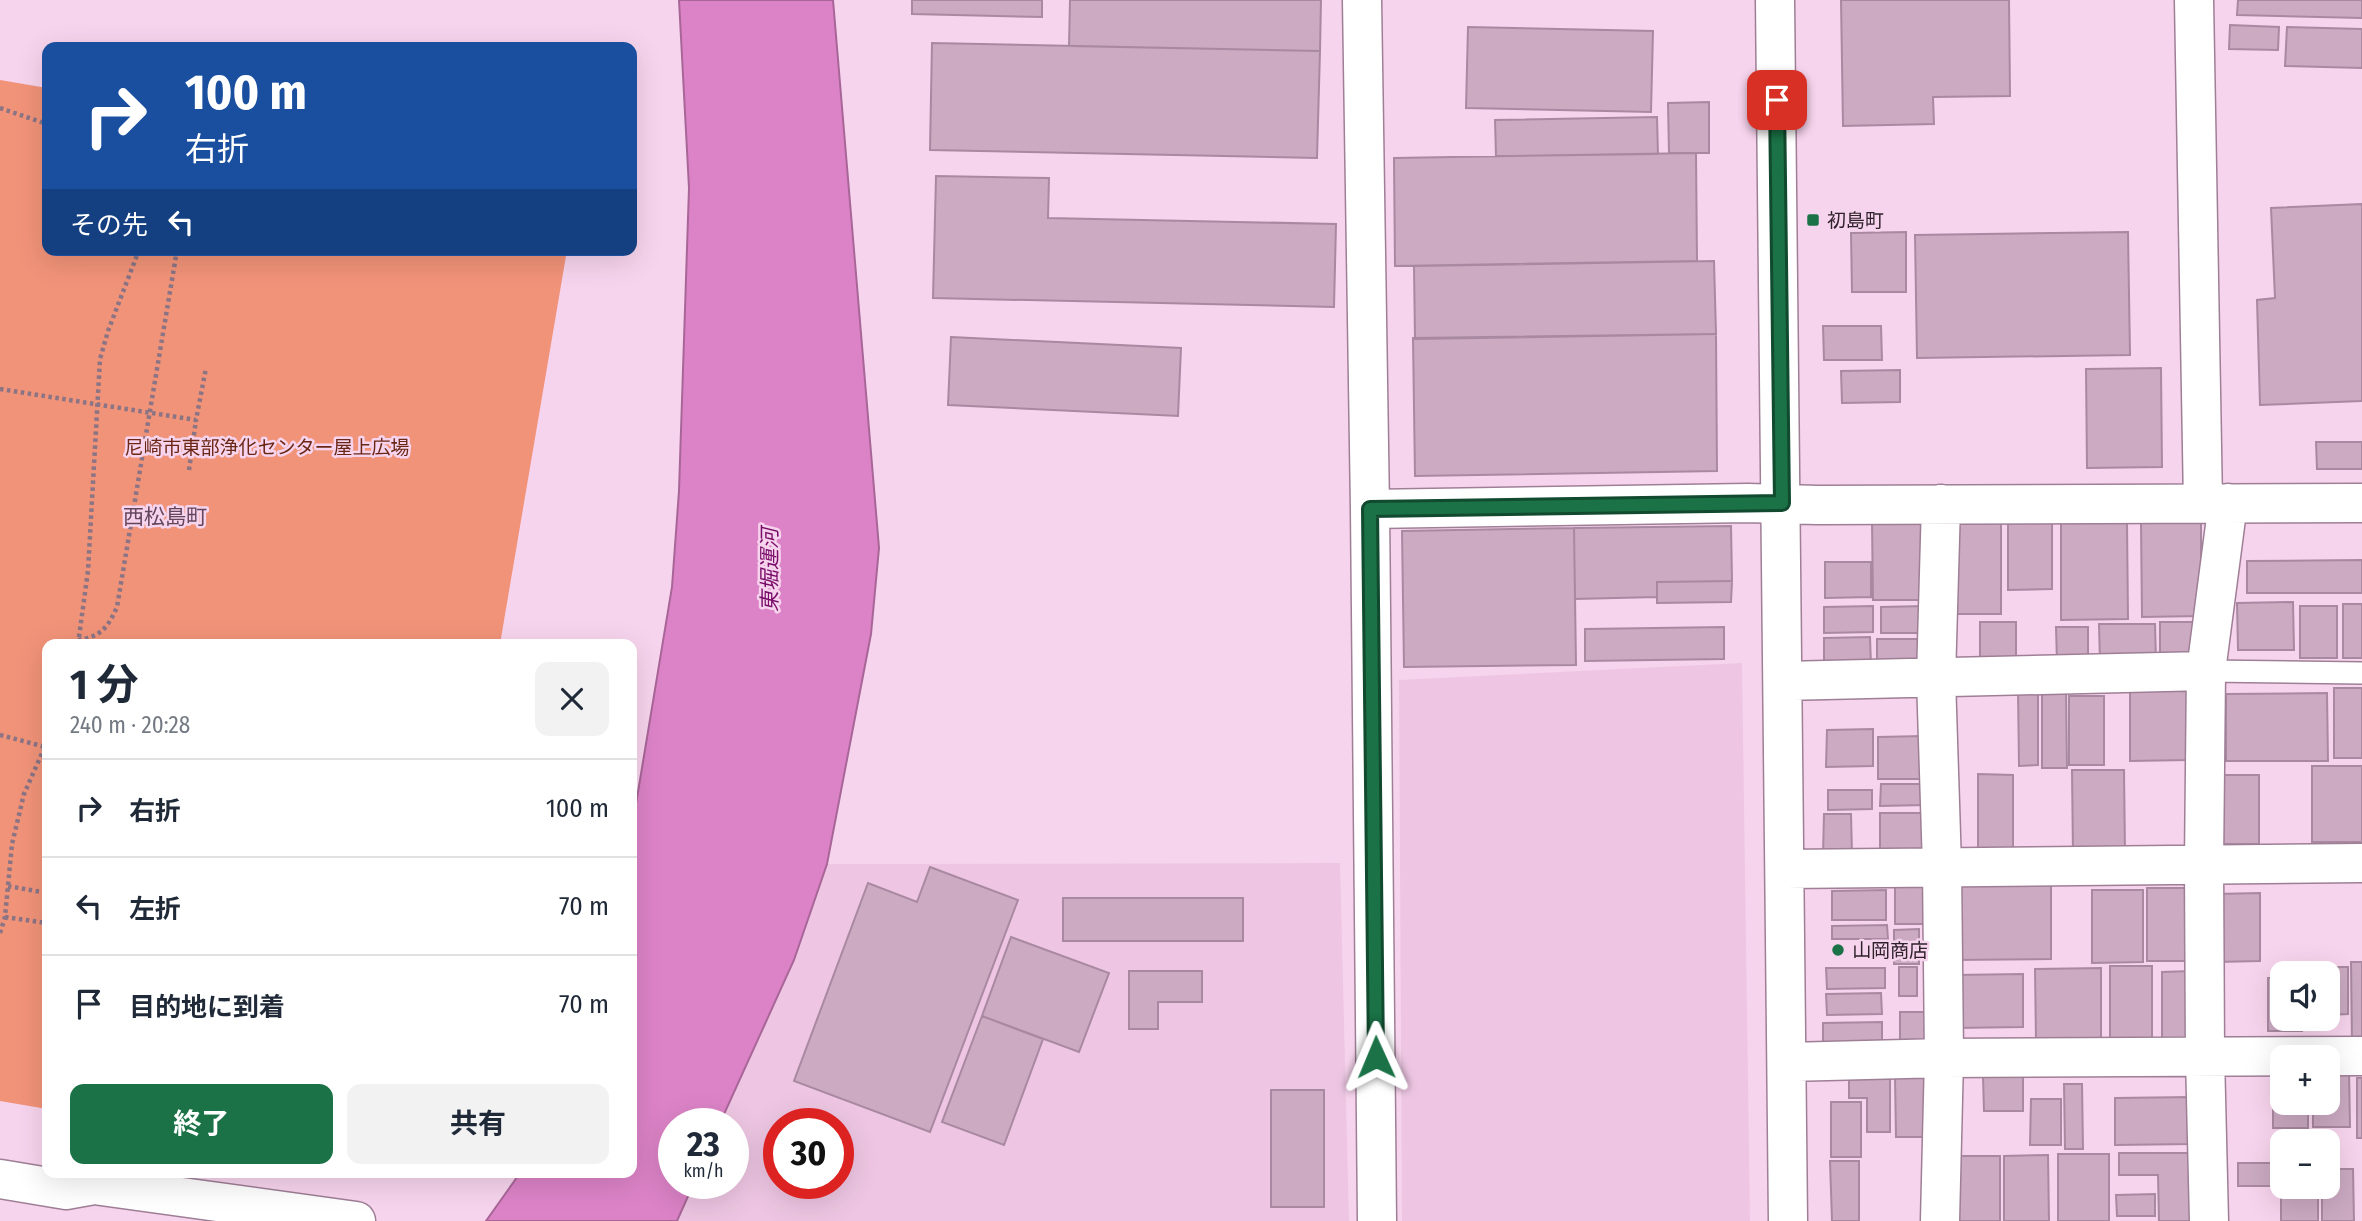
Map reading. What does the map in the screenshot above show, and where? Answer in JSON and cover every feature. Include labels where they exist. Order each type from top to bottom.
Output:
[{"type":"street","points":[[1362,0],[1377,1221]]},
{"type":"street","points":[[1775,0],[1788,1221]]},
{"type":"street","points":[[2194,0],[2215,503],[2206,671],[2204,864],[2209,1221]]},
{"type":"street","points":[[1370,509],[1782,503],[2362,503]]},
{"type":"street","points":[[1940,1221],[1944,1058],[1936,678],[1941,504]]},
{"type":"street","points":[[1784,681],[2206,671]]},
{"type":"street","points":[[1786,869],[2362,863]]},
{"type":"street","points":[[1788,1062],[1944,1058],[2362,1056]]},
{"type":"street","points":[[0,1179],[66,1191],[94,1185],[356,1221]]},
{"type":"lane","points":[[2206,671],[2362,673]]},
{"type":"path","points":[[0,108],[42,122]]},
{"type":"path","points":[[78,639],[89,571],[100,359],[137,256]]},
{"type":"path","points":[[90,639],[108,627],[117,607],[176,256]]},
{"type":"path","points":[[189,470],[206,368]]},
{"type":"path","points":[[0,389],[196,420]]},
{"type":"path","points":[[0,735],[42,744]]},
{"type":"path","points":[[0,933],[5,917],[12,844],[24,794],[42,754]]},
{"type":"path","points":[[8,886],[42,892]]},
{"type":"path","points":[[5,917],[42,922]]},
{"type":"shaded area","points":[[1742,663],[1750,1221],[1402,1221],[1399,680]]},
{"type":"shaded area","points":[[1340,863],[1349,1221],[677,1221],[687,1199],[749,1199],[749,1108],[727,1108],[794,960],[827,864]]},
{"type":"green space","name":"尼崎市東部浄化センター屋上広場","points":[[0,80],[42,87],[42,256],[566,256],[501,639],[42,639],[42,1108],[0,1101]]},
{"type":"water","name":"東堀運河","points":[[679,0],[833,0],[879,548],[871,634],[827,864],[794,960],[727,1108],[658,1108],[658,1199],[687,1199],[677,1221],[486,1221],[516,1178],[637,1178],[637,798],[672,587],[679,491],[689,188]]},
{"type":"building","points":[[912,0],[1042,0],[1042,17],[912,14]]},
{"type":"building","points":[[1070,0],[1321,0],[1320,51],[1069,46]]},
{"type":"building","points":[[1841,0],[2009,0],[2010,96],[1933,97],[1934,124],[1843,126]]},
{"type":"building","points":[[2238,0],[2362,0],[2362,18],[2237,15]]},
{"type":"building","points":[[2230,25],[2279,27],[2278,50],[2229,49]]},
{"type":"building","points":[[1468,27],[1653,31],[1651,112],[1466,108]]},
{"type":"building","points":[[2287,27],[2362,29],[2362,68],[2285,66]]},
{"type":"building","points":[[932,43],[1320,51],[1317,158],[930,150]]},
{"type":"building","points":[[1709,102],[1709,153],[1669,153],[1668,103]]},
{"type":"building","points":[[1657,117],[1658,154],[1496,156],[1495,120]]},
{"type":"building","points":[[1696,153],[1697,261],[1395,266],[1394,158]]},
{"type":"building","points":[[936,176],[1049,178],[1048,218],[1336,224],[1334,307],[933,298]]},
{"type":"building","points":[[2362,204],[2362,401],[2260,405],[2257,300],[2275,298],[2271,208]]},
{"type":"building","points":[[1906,232],[1906,292],[1852,292],[1851,233]]},
{"type":"building","points":[[2128,232],[2130,355],[1917,358],[1915,235]]},
{"type":"building","points":[[1714,261],[1716,334],[1415,339],[1414,266]]},
{"type":"building","points":[[1823,326],[1881,326],[1882,360],[1824,360]]},
{"type":"building","points":[[1716,334],[1717,471],[1415,476],[1413,338]]},
{"type":"building","points":[[951,337],[1181,348],[1178,416],[948,405]]},
{"type":"building","points":[[2161,368],[2162,467],[2087,468],[2086,369]]},
{"type":"building","points":[[1900,370],[1900,402],[1842,403],[1841,371]]},
{"type":"building","points":[[2316,442],[2362,442],[2362,469],[2317,469]]},
{"type":"building","points":[[1947,521],[2001,521],[2001,614],[1947,614]]},
{"type":"building","points":[[2052,521],[2052,589],[2008,590],[2008,522]]},
{"type":"building","points":[[1872,522],[1921,522],[1921,600],[1873,600]]},
{"type":"building","points":[[2127,522],[2128,619],[2061,620],[2061,523]]},
{"type":"building","points":[[2201,522],[2201,616],[2142,617],[2141,523]]},
{"type":"building","points":[[1731,526],[1732,581],[1657,582],[1657,597],[1575,599],[1574,528]]},
{"type":"building","points":[[1574,528],[1576,665],[1404,667],[1402,531]]},
{"type":"building","points":[[2362,560],[2362,593],[2247,593],[2247,561]]},
{"type":"building","points":[[1825,562],[1871,562],[1871,597],[1825,598]]},
{"type":"building","points":[[1732,581],[1731,602],[1657,603],[1657,582]]},
{"type":"building","points":[[2293,602],[2294,650],[2238,650],[2237,603]]},
{"type":"building","points":[[2343,604],[2362,604],[2362,658],[2343,658]]},
{"type":"building","points":[[1873,606],[1873,632],[1824,633],[1824,607]]},
{"type":"building","points":[[1925,606],[1926,633],[1881,633],[1881,607]]},
{"type":"building","points":[[2300,606],[2337,606],[2337,658],[2300,658]]},
{"type":"building","points":[[1980,622],[2016,622],[2016,662],[1980,663]]},
{"type":"building","points":[[2160,622],[2193,622],[2193,661],[2160,661]]},
{"type":"building","points":[[2099,624],[2155,624],[2156,662],[2100,662]]},
{"type":"building","points":[[1724,627],[1724,659],[1585,661],[1585,629]]},
{"type":"building","points":[[2056,627],[2088,627],[2088,662],[2057,662]]},
{"type":"building","points":[[1870,637],[1871,666],[1824,666],[1824,638]]},
{"type":"building","points":[[1877,639],[1922,639],[1922,665],[1877,666]]},
{"type":"building","points":[[2130,685],[2187,685],[2188,760],[2130,761]]},
{"type":"building","points":[[2334,688],[2362,688],[2362,758],[2334,758]]},
{"type":"building","points":[[2042,689],[2066,689],[2067,768],[2042,768]]},
{"type":"building","points":[[2018,690],[2038,690],[2038,765],[2019,766]]},
{"type":"building","points":[[2327,693],[2328,761],[2226,761],[2226,694]]},
{"type":"building","points":[[2069,696],[2104,696],[2104,765],[2069,765]]},
{"type":"building","points":[[1873,729],[1873,766],[1826,767],[1827,730]]},
{"type":"building","points":[[1923,736],[1924,779],[1878,779],[1878,737]]},
{"type":"building","points":[[2312,766],[2362,766],[2362,842],[2312,842]]},
{"type":"building","points":[[2072,770],[2124,770],[2125,854],[2073,854]]},
{"type":"building","points":[[1978,774],[2013,775],[2013,851],[1978,851]]},
{"type":"building","points":[[2214,775],[2259,775],[2259,844],[2215,844]]},
{"type":"building","points":[[1881,784],[1924,784],[1925,805],[1880,806]]},
{"type":"building","points":[[1828,790],[1872,790],[1872,809],[1828,810]]},
{"type":"building","points":[[1880,813],[1924,813],[1924,853],[1880,853]]},
{"type":"building","points":[[1824,814],[1851,814],[1852,855],[1823,855]]},
{"type":"building","points":[[930,867],[1018,900],[930,1132],[794,1081],[868,883],[917,902]]},
{"type":"building","points":[[2051,882],[2051,959],[1952,960],[1952,883]]},
{"type":"building","points":[[1895,887],[1926,887],[1926,924],[1895,924]]},
{"type":"building","points":[[2147,888],[2194,888],[2194,961],[2147,961]]},
{"type":"building","points":[[1886,890],[1886,920],[1832,920],[1832,891]]},
{"type":"building","points":[[2092,890],[2143,890],[2143,962],[2092,963]]},
{"type":"building","points":[[2260,893],[2260,961],[2216,962],[2215,894]]},
{"type":"building","points":[[1063,898],[1243,898],[1243,941],[1063,941]]},
{"type":"building","points":[[1887,925],[1888,939],[1832,939],[1832,926]]},
{"type":"building","points":[[1919,929],[1919,964],[1894,964],[1894,930]]},
{"type":"building","points":[[1011,937],[1109,973],[1079,1052],[982,1016]]},
{"type":"building","points":[[2351,962],[2362,962],[2362,1044],[2352,1044]]},
{"type":"building","points":[[2110,966],[2152,966],[2152,1040],[2110,1040]]},
{"type":"building","points":[[1899,967],[1917,967],[1917,996],[1899,996]]},
{"type":"building","points":[[2340,967],[2348,967],[2348,1014],[2340,1014]]},
{"type":"building","points":[[1826,968],[1885,968],[1885,988],[1827,989]]},
{"type":"building","points":[[2101,968],[2101,1041],[2036,1041],[2035,969]]},
{"type":"building","points":[[1129,971],[1202,971],[1202,1002],[1158,1002],[1158,1029],[1129,1029]]},
{"type":"building","points":[[2191,971],[2192,1041],[2162,1041],[2162,972]]},
{"type":"building","points":[[2023,974],[2023,1027],[1955,1028],[1955,975]]},
{"type":"building","points":[[2268,978],[2270,978],[2270,1031]]},
{"type":"building","points":[[1881,993],[1882,1014],[1827,1015],[1826,994]]},
{"type":"building","points":[[1900,1012],[1931,1012],[1931,1048],[1900,1048]]},
{"type":"building","points":[[982,1016],[1043,1039],[1004,1145],[942,1122]]},
{"type":"building","points":[[1882,1022],[1882,1047],[1823,1047],[1823,1023]]},
{"type":"building","points":[[2340,1071],[2349,1071],[2350,1127],[2313,1127],[2313,1115],[2340,1115]]},
{"type":"building","points":[[1934,1076],[1935,1137],[1896,1137],[1895,1077]]},
{"type":"building","points":[[1849,1077],[1890,1077],[1890,1132],[1867,1132],[1867,1098],[1849,1098]]},
{"type":"building","points":[[1983,1077],[2023,1077],[2023,1111],[1984,1111]]},
{"type":"building","points":[[2357,1078],[2362,1078],[2362,1138],[2357,1138]]},
{"type":"building","points":[[2064,1084],[2082,1084],[2083,1149],[2065,1149]]},
{"type":"building","points":[[1271,1090],[1324,1090],[1324,1207],[1271,1207]]},
{"type":"building","points":[[2191,1097],[2192,1144],[2115,1145],[2115,1098]]},
{"type":"building","points":[[2031,1099],[2061,1099],[2061,1145],[2030,1145]]},
{"type":"building","points":[[1831,1102],[1861,1102],[1861,1157],[1831,1157]]},
{"type":"building","points":[[2273,1115],[2308,1115],[2308,1128],[2273,1128]]},
{"type":"building","points":[[2119,1153],[2199,1153],[2200,1221],[2159,1221],[2158,1175],[2119,1175]]},
{"type":"building","points":[[2058,1154],[2109,1154],[2109,1221],[2058,1221]]},
{"type":"building","points":[[2048,1155],[2049,1221],[2004,1221],[2004,1156]]},
{"type":"building","points":[[1954,1156],[2000,1156],[2000,1221],[1954,1221]]},
{"type":"building","points":[[1830,1161],[1859,1161],[1859,1221],[1832,1221]]},
{"type":"building","points":[[2238,1163],[2270,1163],[2270,1186],[2238,1186]]},
{"type":"building","points":[[2340,1169],[2353,1169],[2354,1221],[2322,1221],[2322,1199],[2340,1199]]},
{"type":"building","points":[[2155,1194],[2155,1216],[2117,1216],[2116,1195]]},
{"type":"building","points":[[2281,1199],[2318,1199],[2318,1221],[2281,1221]]},
{"type":"place","name":"初島町","points":[[1813,220]]},
{"type":"place","name":"山岡商店","points":[[1838,950]]},
{"type":"district","name":"西松島町","points":[[165,517]]},
{"type":"route","points":[[1376,1057],[1370,509],[1782,503],[1777,100]]}]
